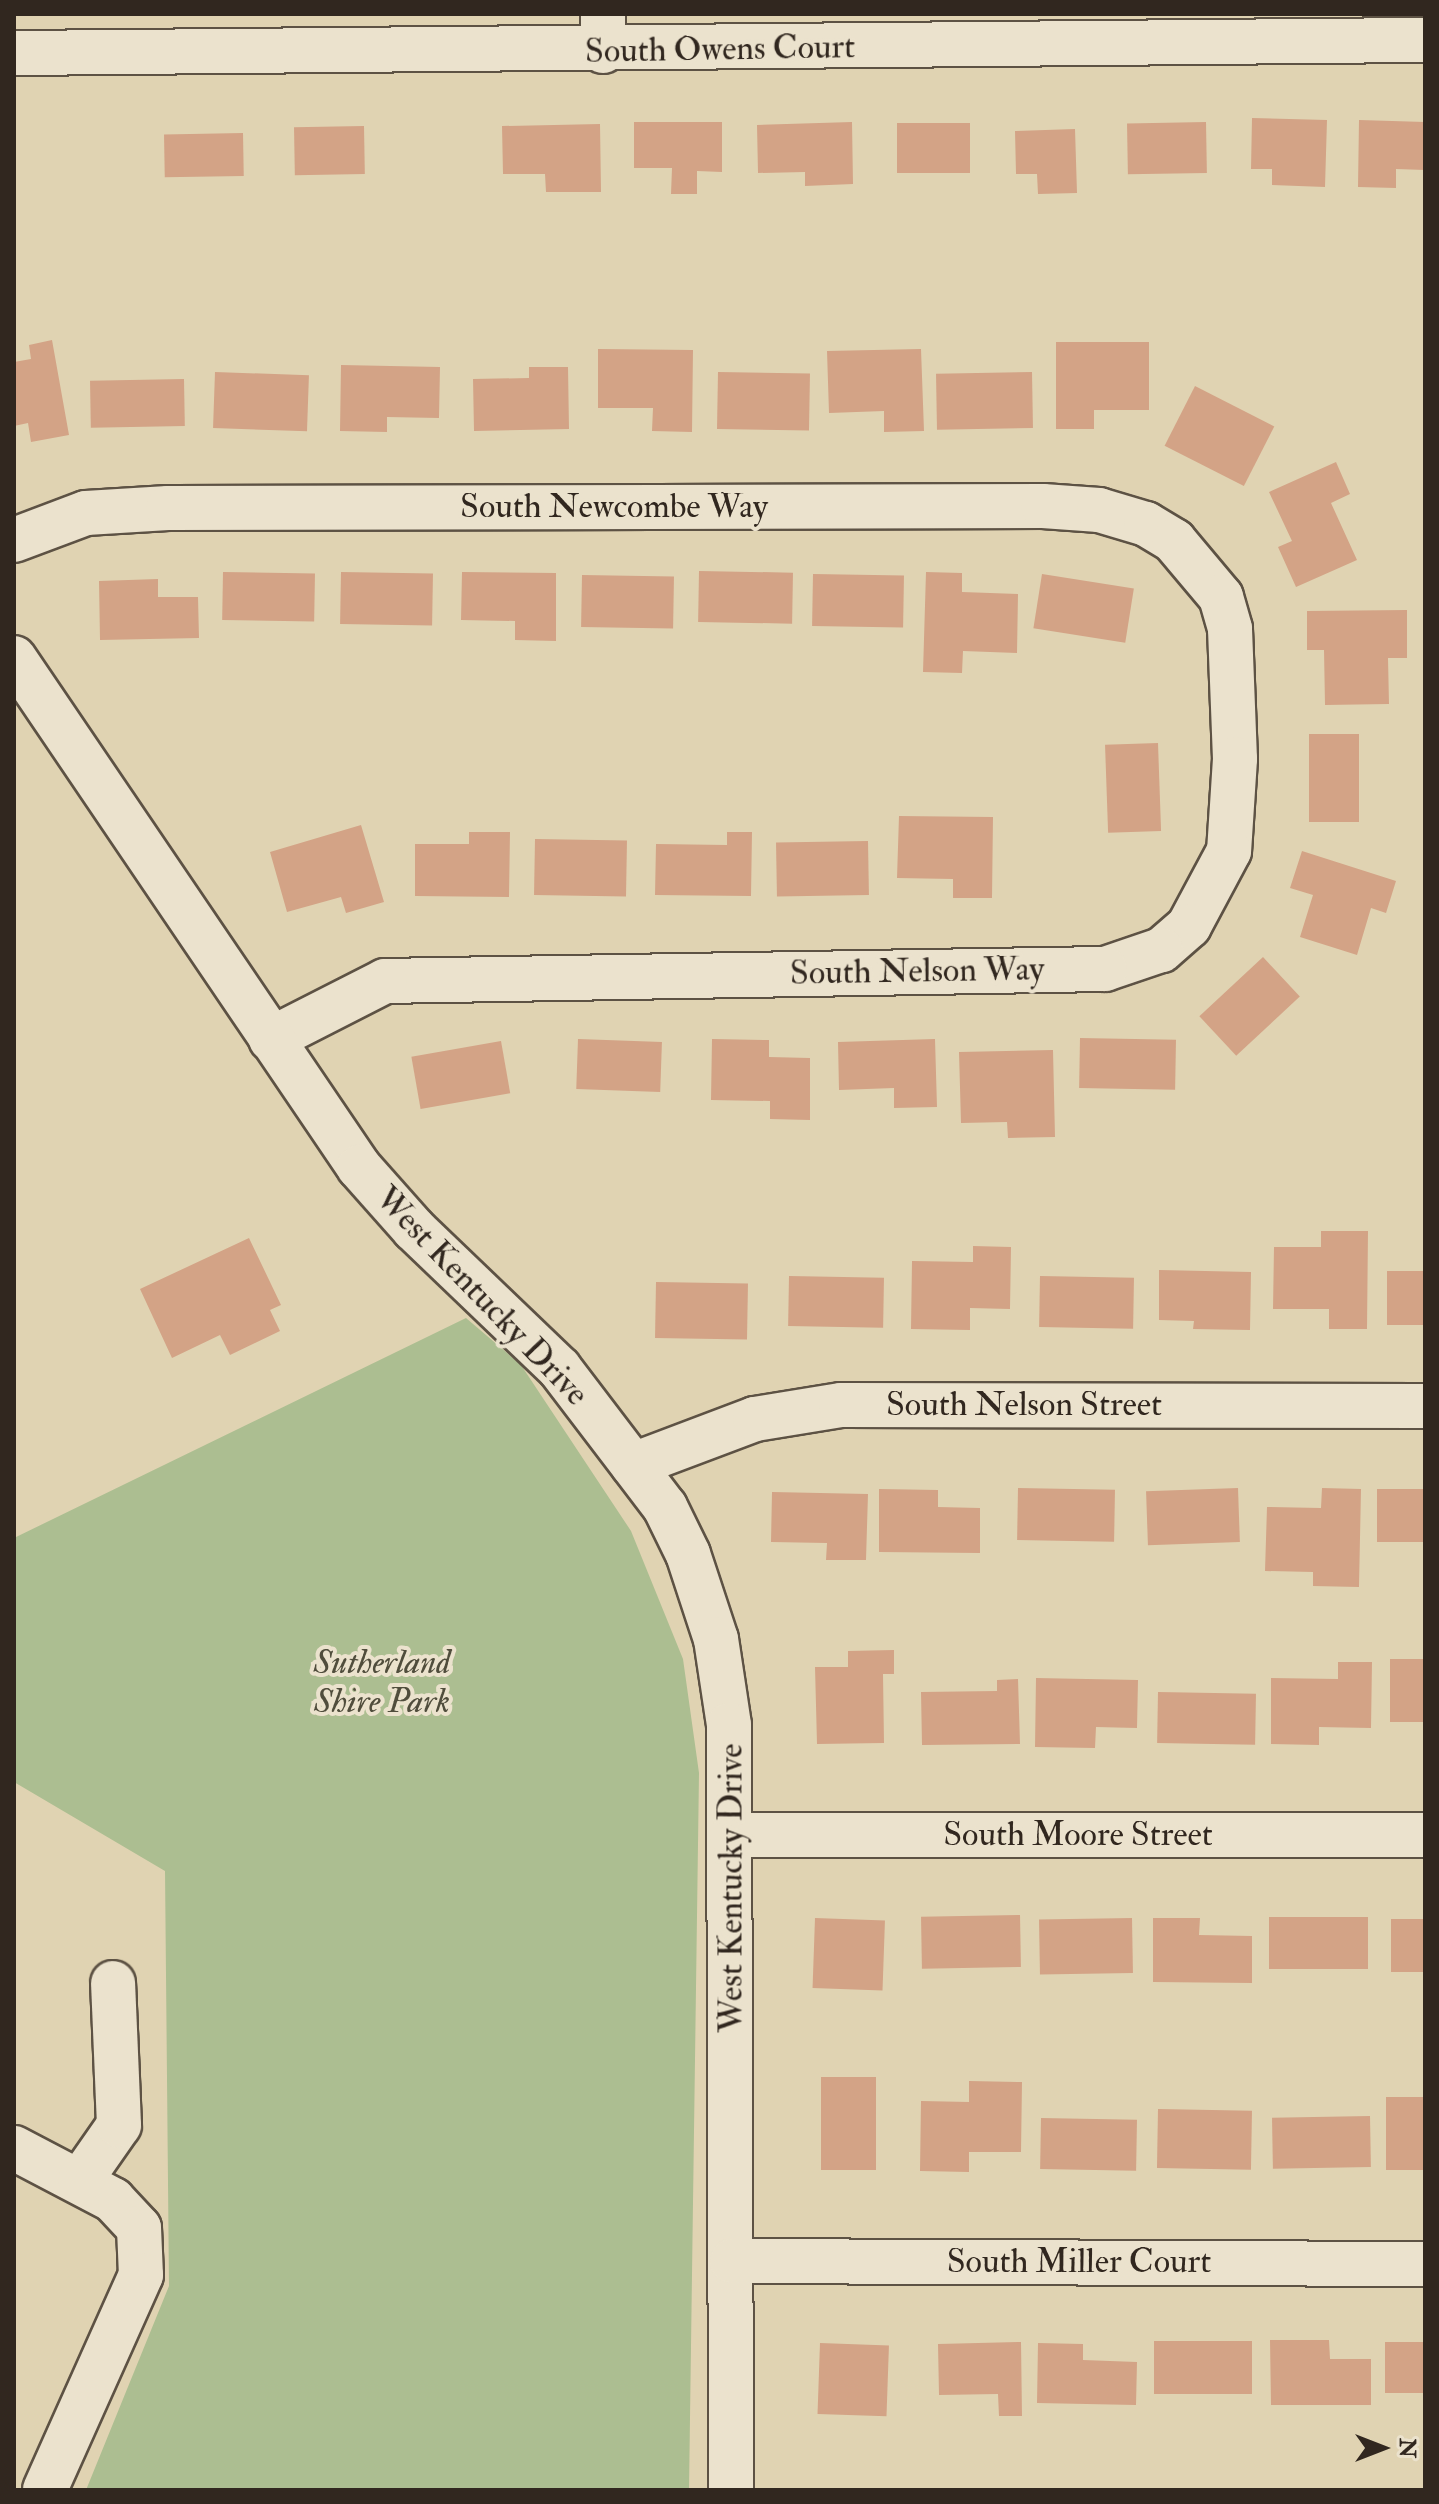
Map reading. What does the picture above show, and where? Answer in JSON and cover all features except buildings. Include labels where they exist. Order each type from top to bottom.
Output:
[{"type":"street","name":"South Owens Court","points":[[14,53],[603,32],[1355,28],[1425,40]]},
{"type":"street","name":"South Newcombe Way","points":[[14,540],[86,513],[168,508],[1043,506],[1099,510],[1146,524],[1174,541],[1200,570]]},
{"type":"street","name":"South Nelson Way","points":[[271,1039],[385,981],[476,975],[1105,969],[1161,950],[1189,926],[1229,851],[1235,759],[1230,629],[1221,597],[1200,570]]},
{"type":"street","name":"West Kentucky Drive","points":[[14,658],[271,1039],[386,1200],[559,1368],[665,1507],[688,1554],[716,1639],[729,1725],[732,1835],[731,2490]]},
{"type":"street","name":"South Nelson Street","points":[[633,1465],[755,1419],[841,1405],[1425,1406]]},
{"type":"street","name":"South Moore Street","points":[[732,1835],[1425,1835]]},
{"type":"street","points":[[80,2181],[119,2125],[113,1983]]},
{"type":"street","points":[[14,2148],[113,2200],[139,2228],[141,2275],[45,2490]]},
{"type":"street","name":"South Miller Court","points":[[732,2261],[1425,2264]]},
{"type":"green space","name":"Sutherland Shire Park","points":[[466,1318],[521,1365],[631,1531],[683,1659],[699,1773],[689,2490],[86,2490],[169,2286],[165,1871],[14,1782],[14,1538]]}]
